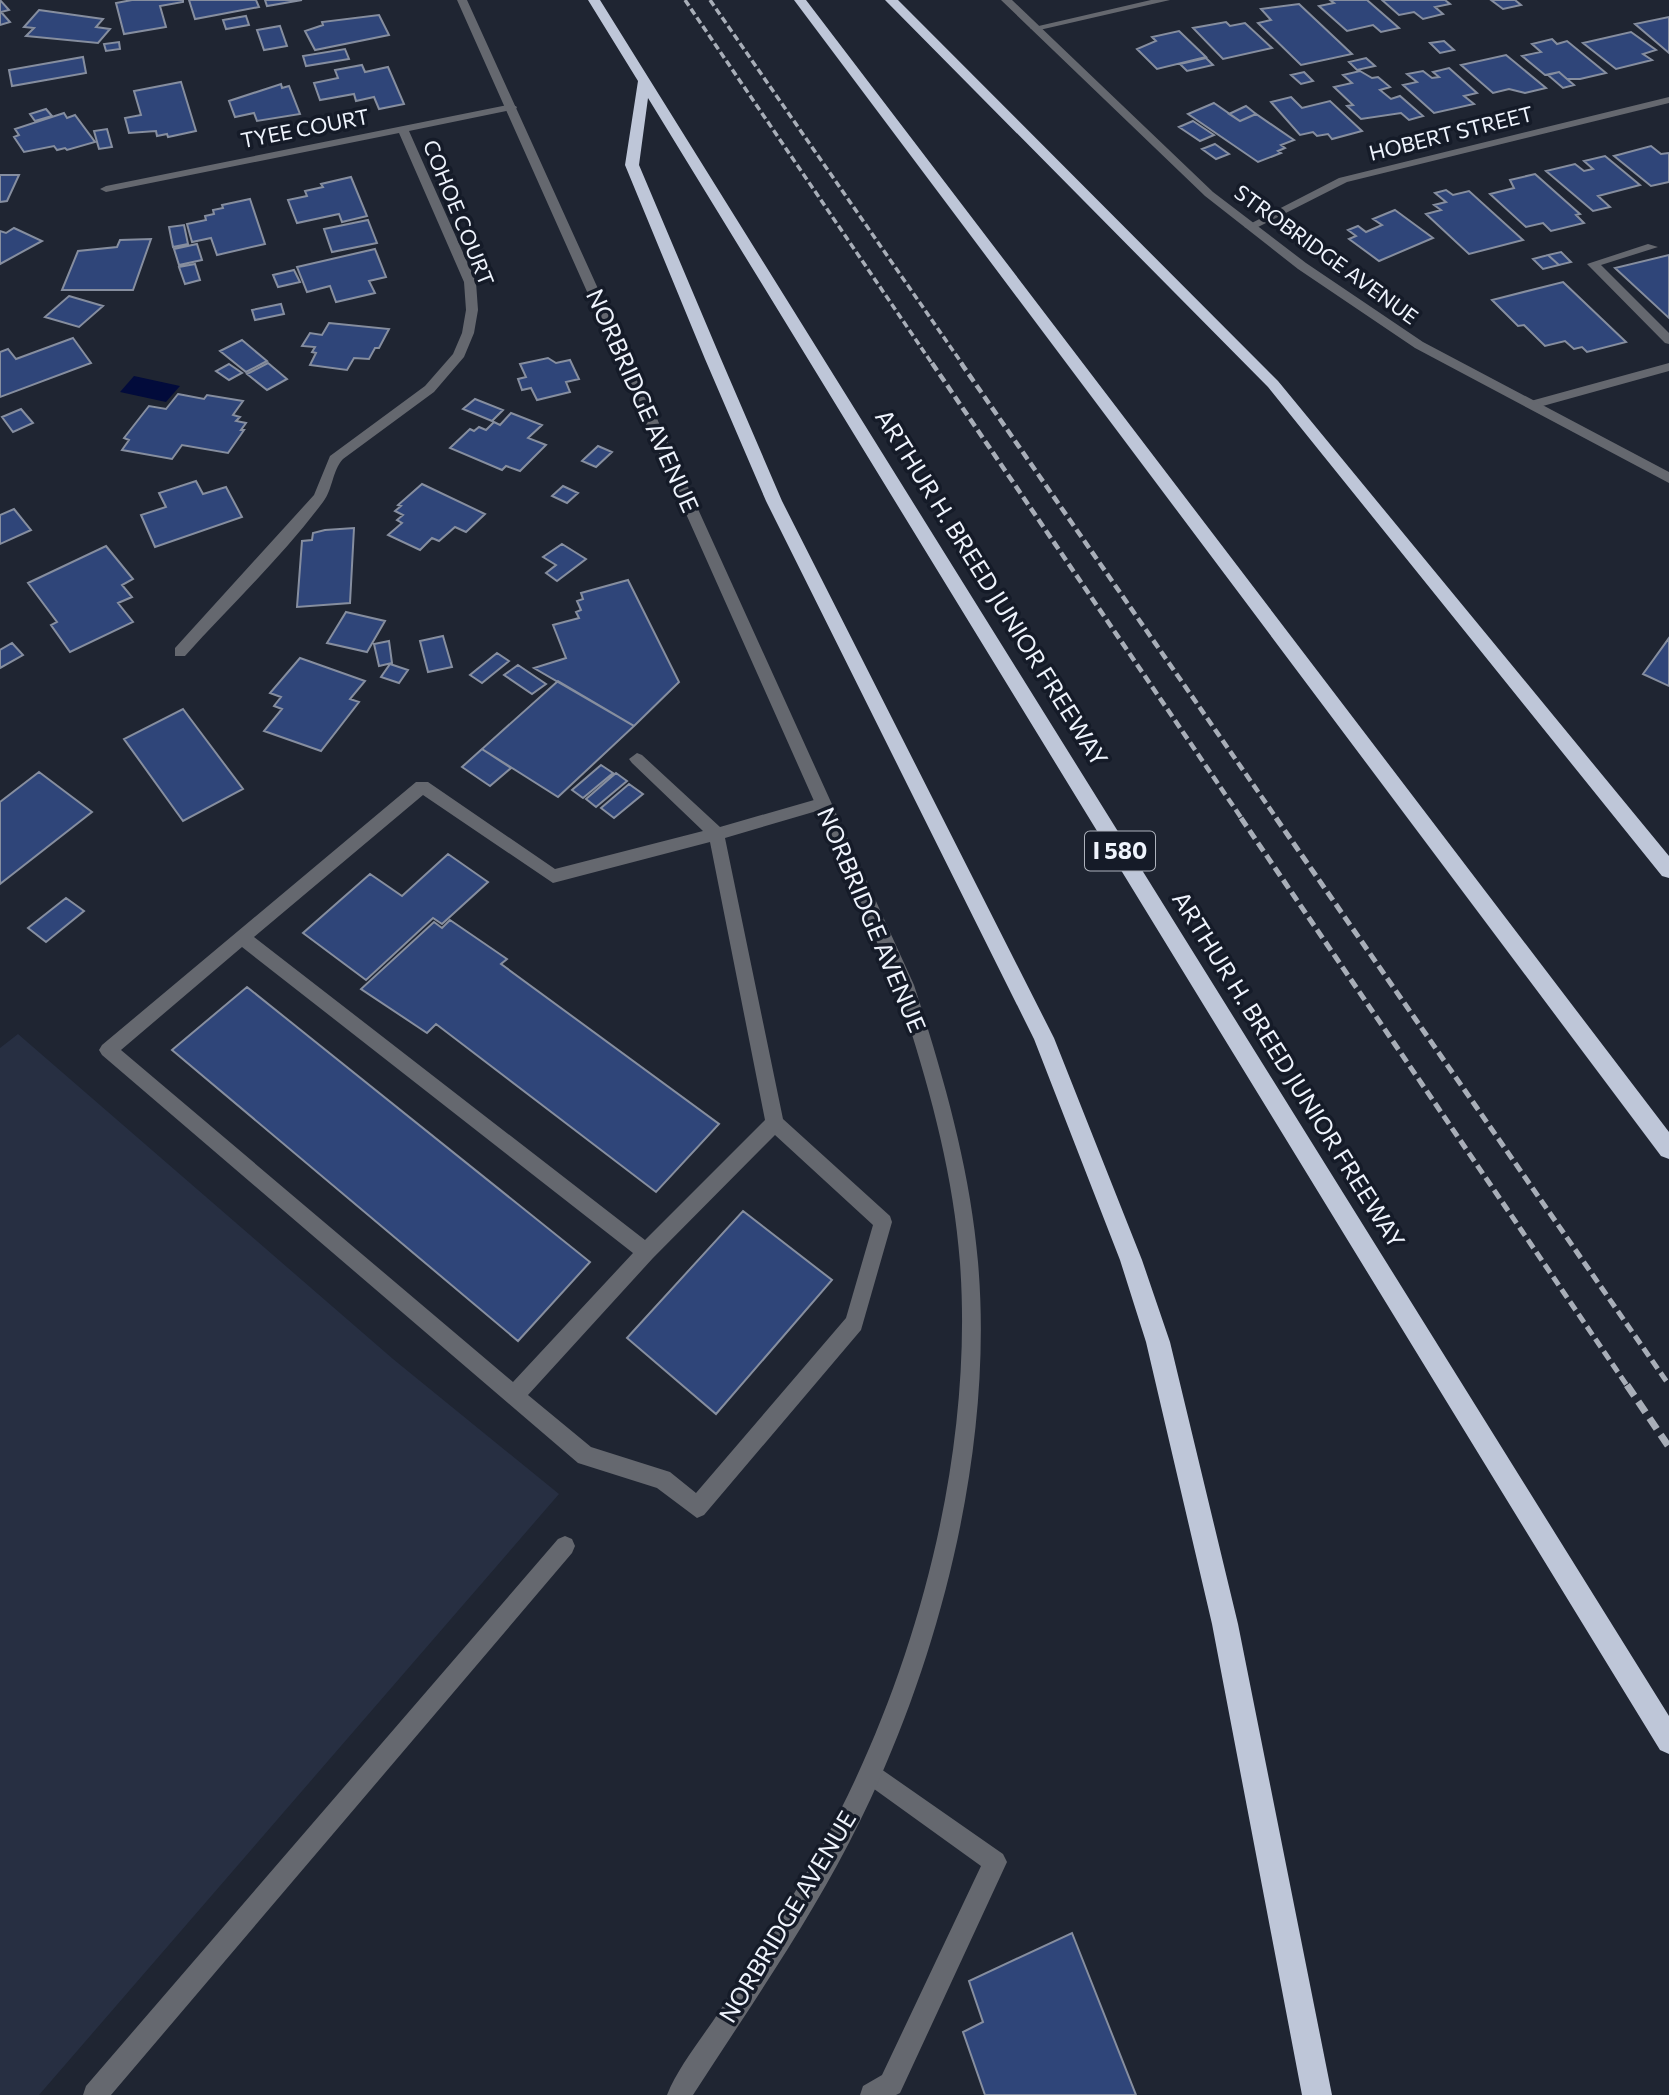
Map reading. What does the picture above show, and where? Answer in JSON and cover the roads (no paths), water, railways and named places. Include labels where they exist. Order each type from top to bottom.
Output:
[{"type":"highway","name":"ARTHUR H. BREED JUNIOR FREEWAY","points":[[594,0],[1669,1741]]},
{"type":"highway","points":[[800,0],[1669,1149]]},
{"type":"highway","points":[[891,0],[1272,384],[1669,869]]},
{"type":"highway","points":[[644,81],[632,165],[785,523],[1044,1038],[1131,1260],[1161,1355],[1216,1585],[1317,2095]]},
{"type":"street","name":"NORBRIDGE AVENUE","points":[[462,0],[821,804],[905,985],[937,1082],[958,1176],[970,1265],[970,1355],[964,1429],[942,1549],[910,1675],[871,1773],[822,1868],[679,2095]]},
{"type":"street","name":"STROBRIDGE AVENUE","points":[[1006,0],[1209,194],[1250,227],[1419,345],[1669,478]]},
{"type":"street","points":[[1035,28],[1166,0]]},
{"type":"street","name":"HOBERT STREET","points":[[1250,227],[1343,180],[1669,100]]},
{"type":"street","name":"TYEE COURT","points":[[106,189],[512,107]]},
{"type":"street","name":"COHOE COURT","points":[[180,652],[322,494],[333,460],[395,416],[440,379],[463,351],[472,327],[474,307],[470,282],[403,129]]},
{"type":"street","points":[[1652,247],[1593,264],[1669,340]]},
{"type":"street","points":[[1532,405],[1669,367]]},
{"type":"street","points":[[637,760],[716,833],[775,1123],[883,1222],[854,1323],[697,1508],[663,1479],[585,1455],[108,1050],[422,786],[553,876],[716,833],[821,804]]},
{"type":"street","points":[[242,937],[646,1252]]},
{"type":"street","points":[[514,1396],[646,1252],[775,1123]]},
{"type":"street","points":[[95,2095],[565,1546]]},
{"type":"street","points":[[871,1773],[995,1862],[891,2084],[872,2095]]},
{"type":"railway","points":[[685,0],[933,365]]},
{"type":"railway","points":[[710,0],[963,365]]},
{"type":"railway","points":[[932,363],[1242,819]]},
{"type":"railway","points":[[961,363],[1277,819]]},
{"type":"railway","points":[[1241,818],[1628,1387]]},
{"type":"railway","points":[[1276,818],[1669,1385]]},
{"type":"railway","points":[[1627,1385],[1669,1447]]}]
